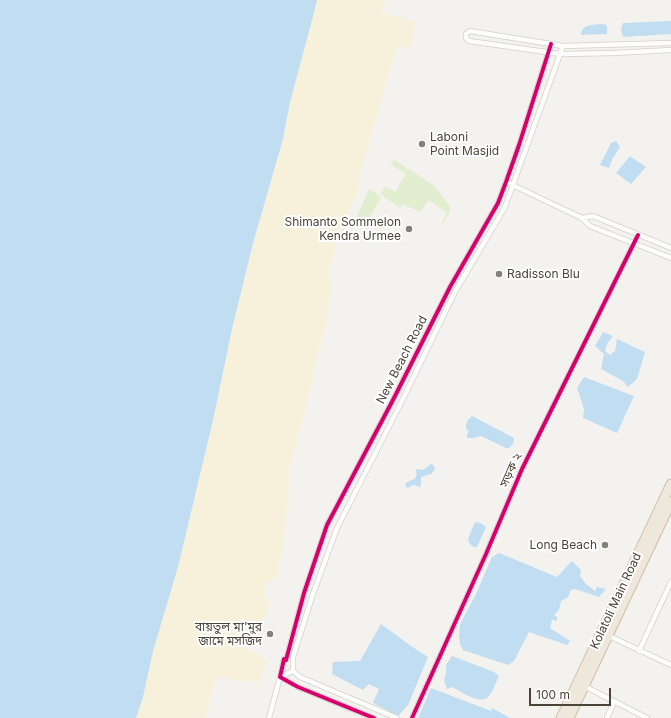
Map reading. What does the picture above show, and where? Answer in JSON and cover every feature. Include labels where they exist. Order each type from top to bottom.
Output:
[{"type":"highway","name":"Kolatoli Main Road","points":[[569,718],[584,686],[594,656],[671,484]]},
{"type":"highway","name":"Kolatoli Main Road","points":[[561,718],[607,635],[671,502]]},
{"type":"street","points":[[671,43],[563,46],[470,31],[466,34],[466,38],[469,41],[560,54],[671,50]]},
{"type":"street","name":"New Beach Road","points":[[269,718],[284,658],[286,660],[304,593],[327,525],[372,441],[450,287],[498,203],[549,52],[550,44]]},
{"type":"street","name":"New Beach Road","points":[[293,671],[293,657],[313,594],[337,528],[455,292],[505,207],[563,46]]},
{"type":"street","points":[[506,182],[582,218],[590,226],[671,258]]},
{"type":"street","points":[[582,218],[593,216],[671,248]]},
{"type":"street","name":"সড়ক ২","points":[[412,718],[486,554],[522,469],[638,235]]},
{"type":"street","points":[[468,255],[475,259]]},
{"type":"street","points":[[430,327],[437,330]]},
{"type":"street","points":[[327,525],[337,528]]},
{"type":"street","points":[[639,651],[671,582]]},
{"type":"street","points":[[607,635],[671,665]]},
{"type":"street","points":[[280,677],[293,671],[300,677],[397,718]]},
{"type":"street","points":[[280,677],[298,687],[374,718]]},
{"type":"street","points":[[584,686],[647,718]]},
{"type":"street","points":[[607,718],[614,702]]},
{"type":"green space","points":[[394,160],[435,186],[450,207],[449,213],[443,224],[442,223],[447,213],[429,200],[420,212],[403,204],[400,208],[381,195],[381,192],[385,187],[395,192],[406,174],[391,165]]},
{"type":"green space","points":[[369,189],[381,198],[365,225],[356,219]]},
{"type":"sand","points":[[317,0],[384,0],[382,12],[416,22],[411,46],[397,47],[360,173],[360,182],[357,195],[336,236],[336,248],[329,271],[331,291],[325,331],[319,348],[305,411],[290,464],[286,521],[281,559],[278,566],[277,576],[265,584],[263,591],[269,605],[267,613],[259,627],[241,619],[235,643],[267,660],[259,683],[216,677],[205,718],[136,718],[143,697],[153,651],[178,567],[253,243],[283,139],[290,102]]},
{"type":"water","points":[[0,0],[317,0],[290,102],[283,139],[253,243],[178,567],[153,651],[143,697],[136,718],[0,718]]},
{"type":"water","points":[[671,21],[671,34],[623,37],[621,30],[623,23]]},
{"type":"water","points":[[604,24],[607,26],[607,34],[581,35],[582,31],[586,27]]},
{"type":"water","points":[[616,141],[620,147],[609,168],[600,165],[611,143]]},
{"type":"water","points":[[630,156],[646,167],[631,184],[616,173]]},
{"type":"water","points":[[603,332],[613,336],[607,344],[605,351],[610,355],[615,351],[617,339],[645,352],[637,379],[628,387],[623,381],[601,369],[604,354],[595,346]]},
{"type":"water","points":[[584,377],[634,396],[617,433],[583,418],[584,409],[577,388]]},
{"type":"water","points":[[472,416],[514,438],[513,444],[509,448],[506,448],[481,436],[467,438],[469,431],[466,429],[467,423]]},
{"type":"water","points":[[431,464],[435,468],[434,471],[431,474],[421,477],[421,486],[419,487],[414,485],[408,488],[406,487],[405,484],[407,482],[415,478],[417,469],[423,470]]},
{"type":"water","points":[[475,522],[481,523],[486,527],[477,547],[473,547],[469,543],[468,539]]},
{"type":"water","points":[[499,553],[557,577],[572,561],[581,570],[580,576],[586,584],[595,591],[597,587],[606,589],[599,597],[575,589],[571,590],[568,597],[561,601],[559,610],[554,615],[557,617],[557,621],[552,620],[550,628],[570,641],[567,645],[529,632],[514,661],[508,665],[463,650],[460,644],[459,636],[460,624],[476,594],[492,557]]},
{"type":"water","points":[[381,624],[428,657],[408,705],[398,716],[373,703],[379,689],[369,684],[363,690],[332,674],[333,662],[360,661]]},
{"type":"water","points":[[452,656],[494,672],[499,676],[488,697],[480,700],[453,687],[447,689],[444,680],[446,665]]},
{"type":"water","points":[[431,688],[491,711],[492,708],[510,718],[418,718]]},
{"type":"cycle path","points":[[374,718],[298,687],[280,677],[284,659],[286,660],[304,593],[327,525],[394,398],[450,287],[498,203],[519,145],[551,44]]},
{"type":"cycle path","points":[[412,718],[486,554],[522,469],[638,235]]},
{"type":"place","name":"Laboni Point Masjid","points":[[422,144]]},
{"type":"place","name":"Shimanto Sommelon Kendra Urmee","points":[[409,229]]},
{"type":"place","name":"Radisson Blu","points":[[499,274]]},
{"type":"place","name":"Long Beach","points":[[605,545]]},
{"type":"place","name":"বায়তুল মা'মুর জামে মসজিদ","points":[[270,634]]}]
